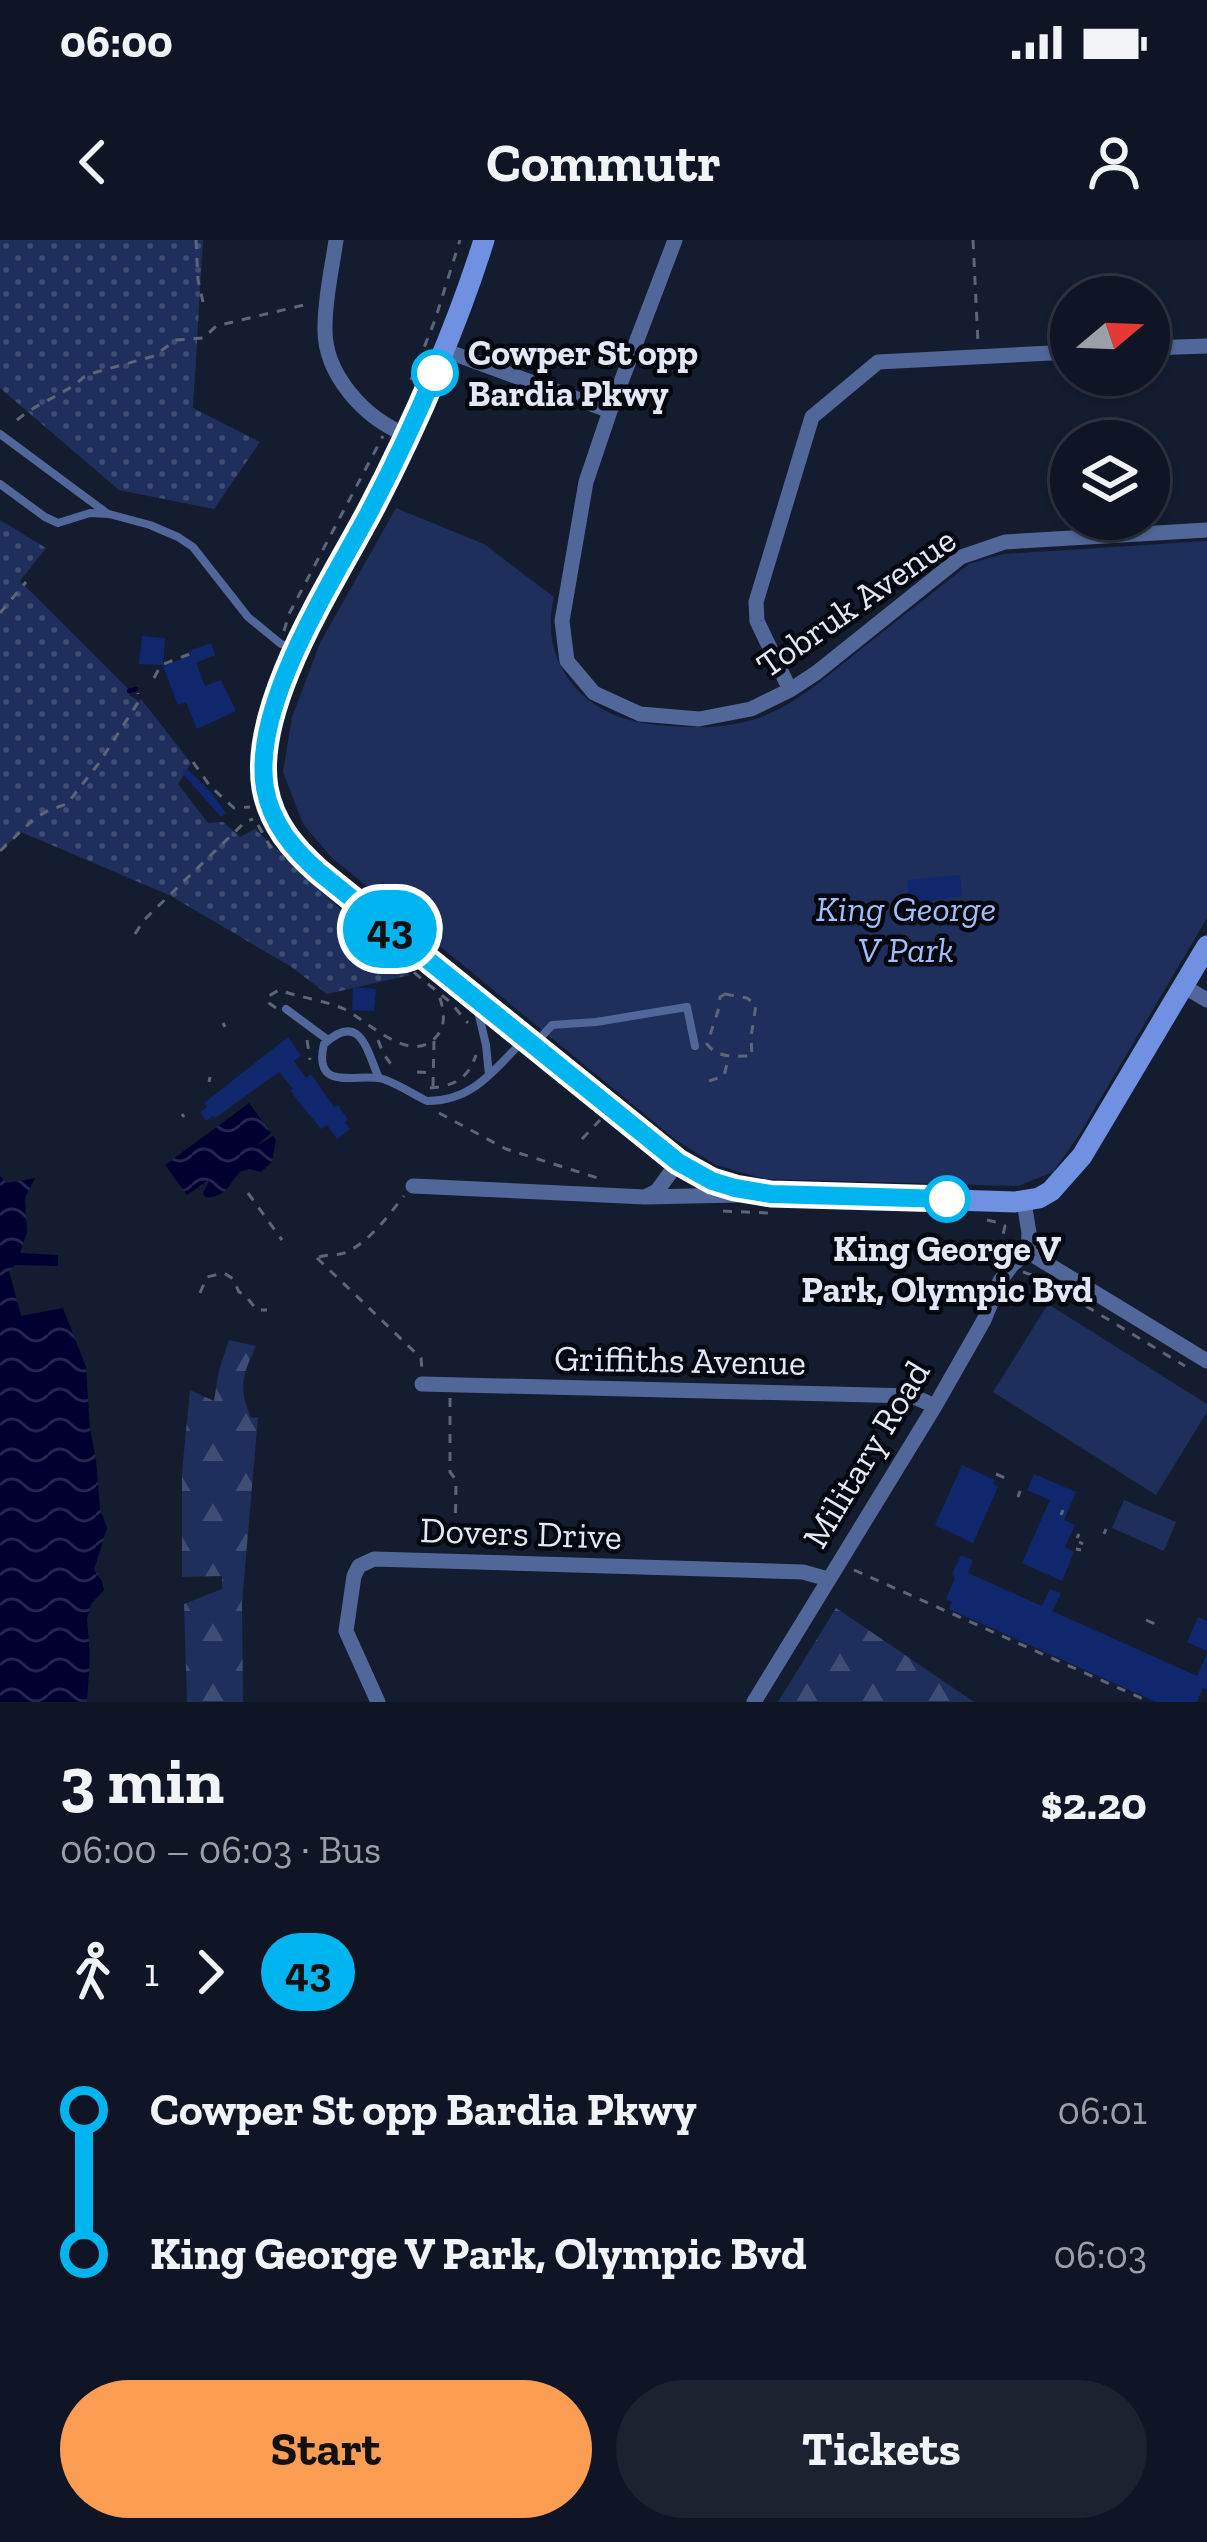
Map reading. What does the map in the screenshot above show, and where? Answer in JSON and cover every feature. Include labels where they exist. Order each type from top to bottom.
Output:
[{"type":"main road","points":[[484,240],[444,350],[397,431],[374,505],[289,646],[269,729],[265,787],[285,838],[319,872],[678,1162],[771,1203],[1024,1202],[1051,1191],[1072,1170],[1207,946]]},
{"type":"street","points":[[336,240],[324,331],[333,369],[359,404],[397,431]]},
{"type":"street","name":"Tobruk Avenue","points":[[675,240],[586,482],[562,621],[567,661],[594,693],[640,714],[699,719],[751,709],[790,690],[962,557],[1005,542],[1207,530]]},
{"type":"street","points":[[1170,347],[1207,346]]},
{"type":"street","points":[[444,350],[610,411]]},
{"type":"street","points":[[790,690],[757,621],[756,602],[812,417],[878,362],[1050,353]]},
{"type":"street","points":[[1183,986],[1207,1000]]},
{"type":"street","points":[[645,1197],[657,1191],[678,1162]]},
{"type":"street","points":[[412,1186],[771,1203]]},
{"type":"street","points":[[1024,1202],[1028,1252],[1207,1361]]},
{"type":"street","name":"Military Road","points":[[754,1702],[935,1406],[984,1320],[1000,1281],[1028,1252]]},
{"type":"street","name":"Griffiths Avenue","points":[[422,1384],[912,1396],[935,1406]]},
{"type":"street","name":"Dovers Drive","points":[[378,1702],[346,1630],[354,1576],[359,1565],[374,1559],[802,1572],[828,1579]]},
{"type":"lane","points":[[0,434],[110,514]]},
{"type":"lane","points":[[0,484],[58,523],[90,513],[110,514],[178,537],[193,547],[248,617],[289,646]]},
{"type":"lane","points":[[474,996],[489,1076]]},
{"type":"lane","points":[[379,1078],[361,1036],[344,1032],[328,1040],[322,1056],[331,1076],[379,1078],[427,1101],[450,1099],[476,1088],[552,1024],[687,1007],[695,1046]]},
{"type":"lane","points":[[284,1011],[328,1040]]},
{"type":"path","points":[[196,240],[203,302]]},
{"type":"path","points":[[410,384],[460,240]]},
{"type":"path","points":[[973,240],[979,356]]},
{"type":"path","points":[[17,420],[86,375],[154,356],[176,340],[204,338],[216,326],[308,304]]},
{"type":"path","points":[[289,646],[289,614],[345,511],[397,431]]},
{"type":"path","points":[[0,613],[26,582]]},
{"type":"path","points":[[154,678],[161,665],[190,655]]},
{"type":"path","points":[[0,850],[35,818],[67,804],[139,701],[138,693]]},
{"type":"path","points":[[193,762],[210,786],[235,808],[252,807]]},
{"type":"path","points":[[136,934],[169,895],[245,822],[255,818]]},
{"type":"path","points":[[284,1011],[268,1003],[267,997],[279,990],[341,1007],[407,1046],[426,1044],[440,1032],[444,1014],[438,992],[471,1029]]},
{"type":"path","points":[[724,994],[747,998],[757,1009],[752,1056],[729,1056],[707,1044],[724,994]]},
{"type":"path","points":[[348,1022],[352,1014]]},
{"type":"path","points":[[306,1037],[310,1059]]},
{"type":"path","points":[[378,1040],[392,1068],[403,1077]]},
{"type":"path","points":[[434,1040],[430,1088],[464,1078],[472,1068],[476,1041]]},
{"type":"path","points":[[434,1047],[443,1048]]},
{"type":"path","points":[[709,1081],[724,1076],[729,1056]]},
{"type":"path","points":[[417,1072],[434,1073]]},
{"type":"path","points":[[436,1111],[506,1149],[605,1180],[626,1195]]},
{"type":"path","points":[[582,1139],[603,1113]]},
{"type":"path","points":[[412,1186],[370,1238],[341,1256],[317,1258],[421,1358],[422,1384]]},
{"type":"path","points":[[248,1192],[282,1240]]},
{"type":"path","points":[[725,1211],[771,1203]]},
{"type":"path","points":[[980,1220],[1005,1226],[998,1253]]},
{"type":"path","points":[[200,1293],[207,1277],[224,1273],[257,1310],[267,1310]]},
{"type":"path","points":[[1030,1276],[1188,1368]]},
{"type":"path","points":[[450,1408],[450,1472],[456,1480],[454,1561]]},
{"type":"path","points":[[996,1474],[1010,1480]]},
{"type":"path","points":[[854,1570],[1150,1702]]},
{"type":"path","points":[[1146,1621],[1155,1624]]},
{"type":"green space","points":[[0,240],[203,240],[193,408],[260,442],[214,509],[119,490],[0,388]]},
{"type":"green space","name":"King George V Park","points":[[396,508],[484,544],[554,597],[551,625],[559,663],[594,704],[635,721],[680,727],[731,725],[782,708],[969,564],[1003,554],[1207,541],[1207,918],[1053,1172],[1018,1186],[765,1179],[716,1165],[676,1140],[331,857],[303,824],[283,772],[292,717],[320,643]]},
{"type":"green space","points":[[0,520],[46,548],[20,581],[129,695],[141,699],[191,763],[178,784],[208,823],[223,822],[240,837],[255,829],[410,975],[327,994],[290,966],[169,895],[21,832],[0,851]]},
{"type":"green space","points":[[1048,1304],[1207,1404],[1207,1412],[1156,1495],[993,1392]]},
{"type":"green space","points":[[229,1340],[256,1346],[243,1382],[251,1418],[258,1417],[242,1603],[243,1702],[187,1702],[184,1604],[222,1589],[222,1576],[182,1577],[182,1472],[190,1390],[214,1401]]},
{"type":"green space","points":[[1124,1500],[1176,1522],[1164,1551],[1112,1528]]},
{"type":"green space","points":[[836,1608],[974,1702],[778,1702]]},
{"type":"water","points":[[249,1103],[271,1133],[256,1146],[273,1136],[276,1140],[272,1162],[261,1172],[240,1172],[217,1196],[203,1193],[210,1179],[187,1195],[165,1165]]},
{"type":"water","points":[[0,1176],[7,1183],[35,1178],[25,1198],[27,1232],[20,1253],[58,1255],[58,1266],[15,1265],[9,1271],[21,1316],[63,1308],[86,1367],[100,1509],[107,1528],[94,1570],[104,1590],[91,1604],[87,1619],[87,1702],[0,1702]]},
{"type":"building","points":[[142,636],[165,638],[163,665],[139,664]]},
{"type":"building","points":[[211,643],[215,655],[196,663],[205,686],[221,680],[236,711],[197,729],[186,702],[178,705],[163,666]]},
{"type":"building","points":[[187,769],[226,813],[221,817],[182,773]]},
{"type":"building","points":[[960,875],[962,896],[909,900],[907,880]]},
{"type":"building","points":[[353,987],[376,989],[374,1011],[352,1010]]},
{"type":"building","points":[[288,1037],[301,1056],[294,1061],[306,1078],[311,1074],[334,1107],[338,1105],[350,1129],[337,1139],[327,1125],[321,1129],[279,1072],[206,1121],[200,1112],[207,1107],[204,1103]]},
{"type":"building","points":[[962,1465],[995,1480],[998,1487],[973,1543],[935,1525]]},
{"type":"building","points":[[1034,1474],[1076,1492],[1064,1520],[1075,1525],[1065,1547],[1074,1552],[1062,1581],[1022,1563],[1050,1500],[1027,1490]]},
{"type":"building","points":[[961,1555],[973,1560],[968,1573],[1042,1606],[1050,1589],[1061,1593],[1052,1611],[1197,1676],[1207,1654],[1207,1690],[1203,1688],[1197,1702],[1156,1702],[949,1609],[952,1602],[946,1599]]},
{"type":"building","points":[[1198,1617],[1207,1621],[1207,1651],[1187,1642]]},
{"type":"waterway","points":[[129,691],[136,689]]},
{"type":"bus line","name":"43","points":[[435,373],[374,505],[296,649],[282,686],[264,768],[269,805],[285,838],[319,872],[608,1107],[678,1162],[712,1181],[771,1194],[947,1199]]},
{"type":"place","name":"Cowper St opp Bardia Pkwy","points":[[435,373]]},
{"type":"place","name":"King George V Park, Olympic Bvd","points":[[947,1199]]}]
